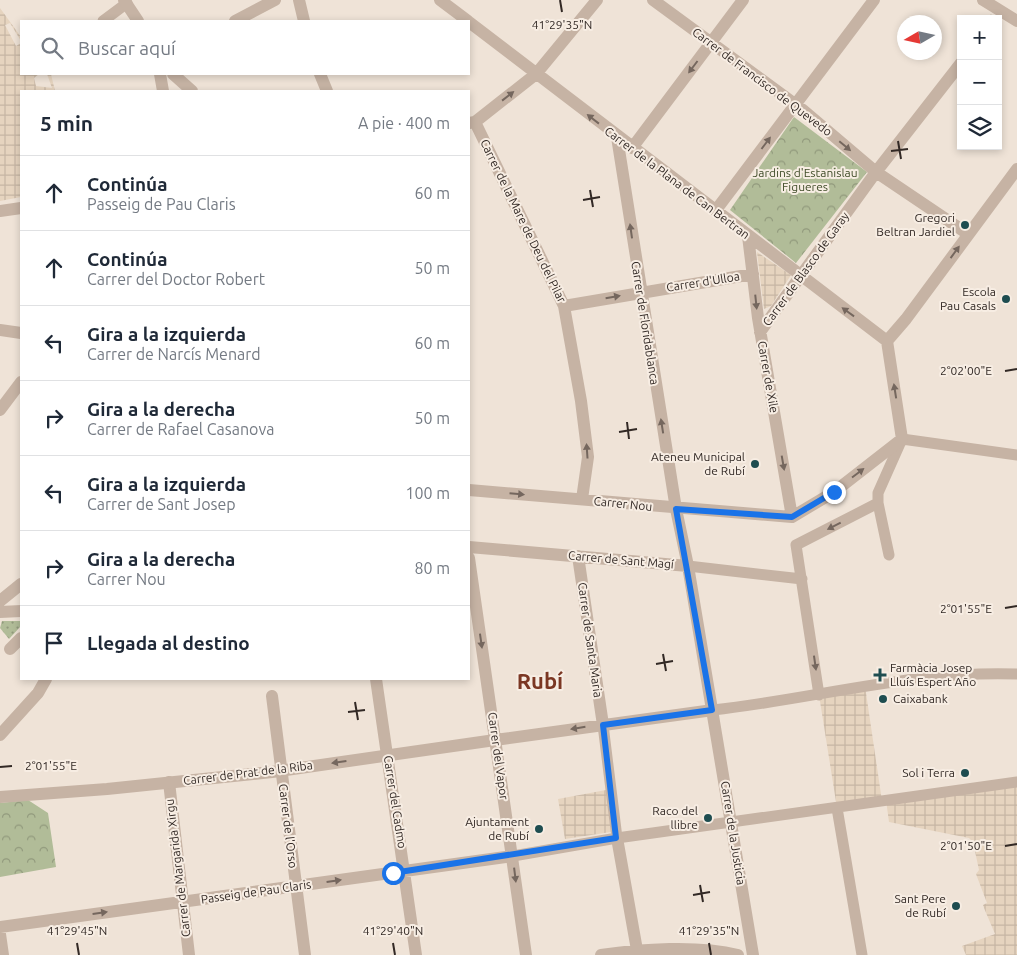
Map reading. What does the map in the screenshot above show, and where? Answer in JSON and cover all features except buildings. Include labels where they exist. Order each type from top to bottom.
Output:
[{"type":"street","points":[[237,20],[275,0]]},
{"type":"street","points":[[299,0],[304,20]]},
{"type":"street","name":"Carrer de la Plana de Can Bertran","points":[[440,0],[465,20]]},
{"type":"street","points":[[472,122],[536,74],[597,0]]},
{"type":"street","name":"Carrer de Francisco de Quevedo","points":[[653,0],[794,104],[876,172],[968,234]]},
{"type":"street","points":[[632,148],[743,0]]},
{"type":"street","points":[[716,210],[874,0]]},
{"type":"street","points":[[983,0],[998,14],[1017,21]]},
{"type":"street","points":[[104,20],[126,2],[137,20]]},
{"type":"street","name":"Carrer de la Plana de Can Bertran","points":[[470,24],[887,342]]},
{"type":"street","name":"Carrer de Blasco de Garay","points":[[760,332],[876,172],[957,68]]},
{"type":"street","points":[[160,75],[163,90]]},
{"type":"street","points":[[174,75],[191,90]]},
{"type":"street","points":[[320,75],[327,90]]},
{"type":"street","name":"Carrer de la Mare de Deu del Pilar","points":[[472,122],[564,306],[581,401],[588,457],[582,500]]},
{"type":"street","name":"Carrer de Floridablanca","points":[[618,137],[640,292],[676,509],[688,566]]},
{"type":"street","points":[[889,555],[878,503],[878,493],[902,439],[887,342],[1017,169]]},
{"type":"street","points":[[1003,187],[1017,189]]},
{"type":"street","points":[[0,211],[20,208]]},
{"type":"street","name":"Carrer de Xile","points":[[748,236],[760,332],[792,517]]},
{"type":"street","name":"Carrer d'Ulloa","points":[[564,306],[753,274]]},
{"type":"street","points":[[0,330],[20,333]]},
{"type":"street","points":[[0,410],[20,383]]},
{"type":"street","points":[[792,517],[834,492],[902,439],[1017,455]]},
{"type":"street","name":"Carrer Nou","points":[[470,490],[676,509],[792,517]]},
{"type":"street","points":[[819,694],[796,545],[878,503]]},
{"type":"street","name":"Carrer de Sant Magí","points":[[470,547],[688,566],[802,579]]},
{"type":"street","name":"Carrer de Santa Maria","points":[[578,556],[603,725]]},
{"type":"street","name":"Carrer del Vapor","points":[[470,565],[526,955]]},
{"type":"street","name":"Carrer de la Justicia","points":[[688,566],[753,955]]},
{"type":"street","points":[[0,601],[20,585]]},
{"type":"street","points":[[0,612],[20,611]]},
{"type":"street","points":[[10,649],[20,639]]},
{"type":"street","points":[[712,710],[908,680],[981,672],[1017,674]]},
{"type":"street","points":[[0,735],[38,693],[45,680]]},
{"type":"street","name":"Carrer del Cadmo","points":[[376,680],[406,871],[416,955]]},
{"type":"street","name":"Carrer de l'Orso","points":[[272,696],[305,955]]},
{"type":"street","name":"Carrer de Prat de la Riba","points":[[0,797],[107,789],[281,770],[712,710]]},
{"type":"street","points":[[603,725],[616,838],[637,950]]},
{"type":"street","name":"Carrer de Margarida Xirgu","points":[[168,782],[189,955]]},
{"type":"street","points":[[513,856],[616,838],[1017,782]]},
{"type":"street","points":[[837,808],[862,955]]},
{"type":"street","name":"Passeig de Pau Claris","points":[[0,927],[513,856]]},
{"type":"street","points":[[0,934],[3,955]]},
{"type":"street","points":[[600,955],[637,950],[722,951],[738,955]]},
{"type":"green space","name":"Jardins d'Estanislau Figueres","points":[[794,117],[867,172],[796,263],[730,210]]},
{"type":"green space","points":[[2,621],[20,621],[20,627],[9,639],[0,628]]},
{"type":"green space","points":[[28,800],[48,813],[56,867],[0,877],[0,803]]},
{"type":"shaded area","points":[[0,8],[20,36],[20,39],[10,23],[5,25],[16,46],[20,44],[20,75],[38,75],[34,78],[36,86],[52,88],[47,75],[51,75],[55,90],[20,90],[20,197],[0,201]]},
{"type":"shaded area","points":[[757,252],[791,275],[771,306],[764,309]]},
{"type":"shaded area","points":[[865,686],[882,801],[837,808],[819,695]]},
{"type":"shaded area","points":[[1017,783],[1017,955],[966,955],[962,946],[995,934],[983,905],[987,903],[976,874],[979,870],[973,842],[969,838],[889,822],[886,800]]},
{"type":"shaded area","points":[[606,790],[611,832],[565,839],[558,799]]},
{"type":"place","name":"Gregori Beltran Jardiel","points":[[965,225]]},
{"type":"place","name":"Escola Pau Casals","points":[[1006,299]]},
{"type":"place","name":"Ateneu Municipal de Rubí","points":[[755,464]]},
{"type":"place","name":"Farmàcia Josep Lluís Espert Año","points":[[880,675]]},
{"type":"place","name":"Caixabank","points":[[883,699]]},
{"type":"place","name":"Sol i Terra","points":[[965,773]]},
{"type":"place","name":"Raco del llibre","points":[[708,818]]},
{"type":"place","name":"Ajuntament de Rubí","points":[[539,829]]},
{"type":"place","name":"Sant Pere de Rubí","points":[[956,906]]},
{"type":"district","name":"Rubí","points":[[540,681]]},
{"type":"route","points":[[393,873],[494,859],[616,838],[603,725],[611,722],[712,710],[688,566],[676,509],[792,517],[834,492]]}]
